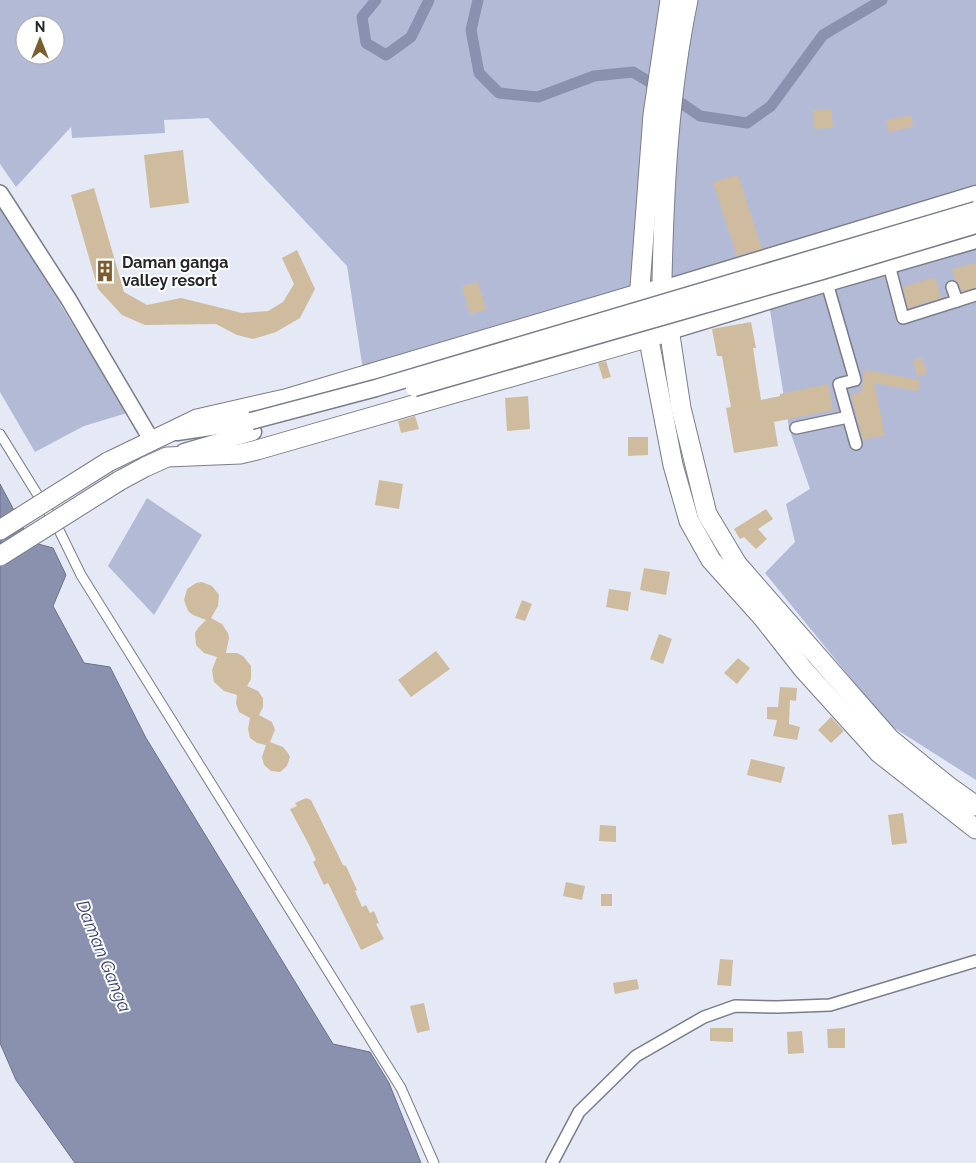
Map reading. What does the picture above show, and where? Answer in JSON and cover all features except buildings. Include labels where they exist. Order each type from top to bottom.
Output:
[{"type":"main road","points":[[670,0],[668,67],[671,124],[664,191],[662,280],[681,408],[707,514],[737,564],[890,739],[976,806]]},
{"type":"main road","points":[[688,0],[679,43],[668,67],[653,114],[640,287],[643,314],[673,465],[689,521],[711,560],[763,618],[803,668],[879,753],[976,830]]},
{"type":"main road","points":[[0,530],[108,462],[197,419],[285,399],[663,289],[976,194]]},
{"type":"main road","points":[[0,556],[145,466],[252,426],[976,210]]},
{"type":"main road","points":[[161,437],[252,426],[727,299],[976,225]]},
{"type":"main road","points":[[167,457],[240,454],[257,450],[670,331],[976,240]]},
{"type":"street","points":[[0,193],[161,437]]},
{"type":"street","points":[[889,265],[903,318],[976,295]]},
{"type":"street","points":[[827,283],[855,380],[839,384],[856,444]]},
{"type":"street","points":[[952,287],[957,301]]},
{"type":"street","points":[[796,428],[848,417]]},
{"type":"street","points":[[0,434],[57,526],[81,575],[401,1088],[434,1163]]},
{"type":"street","points":[[552,1163],[579,1112],[636,1056],[704,1018],[735,1006],[830,1005],[976,961]]},
{"type":"shaded area","points":[[0,0],[976,0],[976,187],[363,370],[347,266],[208,118],[164,120],[165,133],[72,138],[71,127],[16,187],[0,164]]},
{"type":"shaded area","points":[[0,206],[127,413],[84,426],[35,452],[0,392]]},
{"type":"shaded area","points":[[976,246],[976,780],[888,724],[765,573],[795,542],[786,504],[810,489],[789,428],[769,304]]},
{"type":"shaded area","points":[[147,498],[202,535],[154,615],[108,566]]},
{"type":"water","name":"Daman Ganga","points":[[0,484],[31,542],[53,548],[66,575],[53,606],[84,663],[110,667],[146,738],[333,1044],[370,1052],[389,1083],[421,1163],[75,1163],[16,1080],[0,1043]]},
{"type":"waterway","points":[[376,0],[362,17],[366,43],[386,55],[411,37],[429,0]]},
{"type":"waterway","points":[[478,0],[471,30],[479,73],[499,93],[538,97],[594,76],[633,72],[700,116],[747,123],[771,106],[823,35],[882,0]]},
{"type":"place","name":"Daman ganga valley resort","points":[[105,271]]}]
